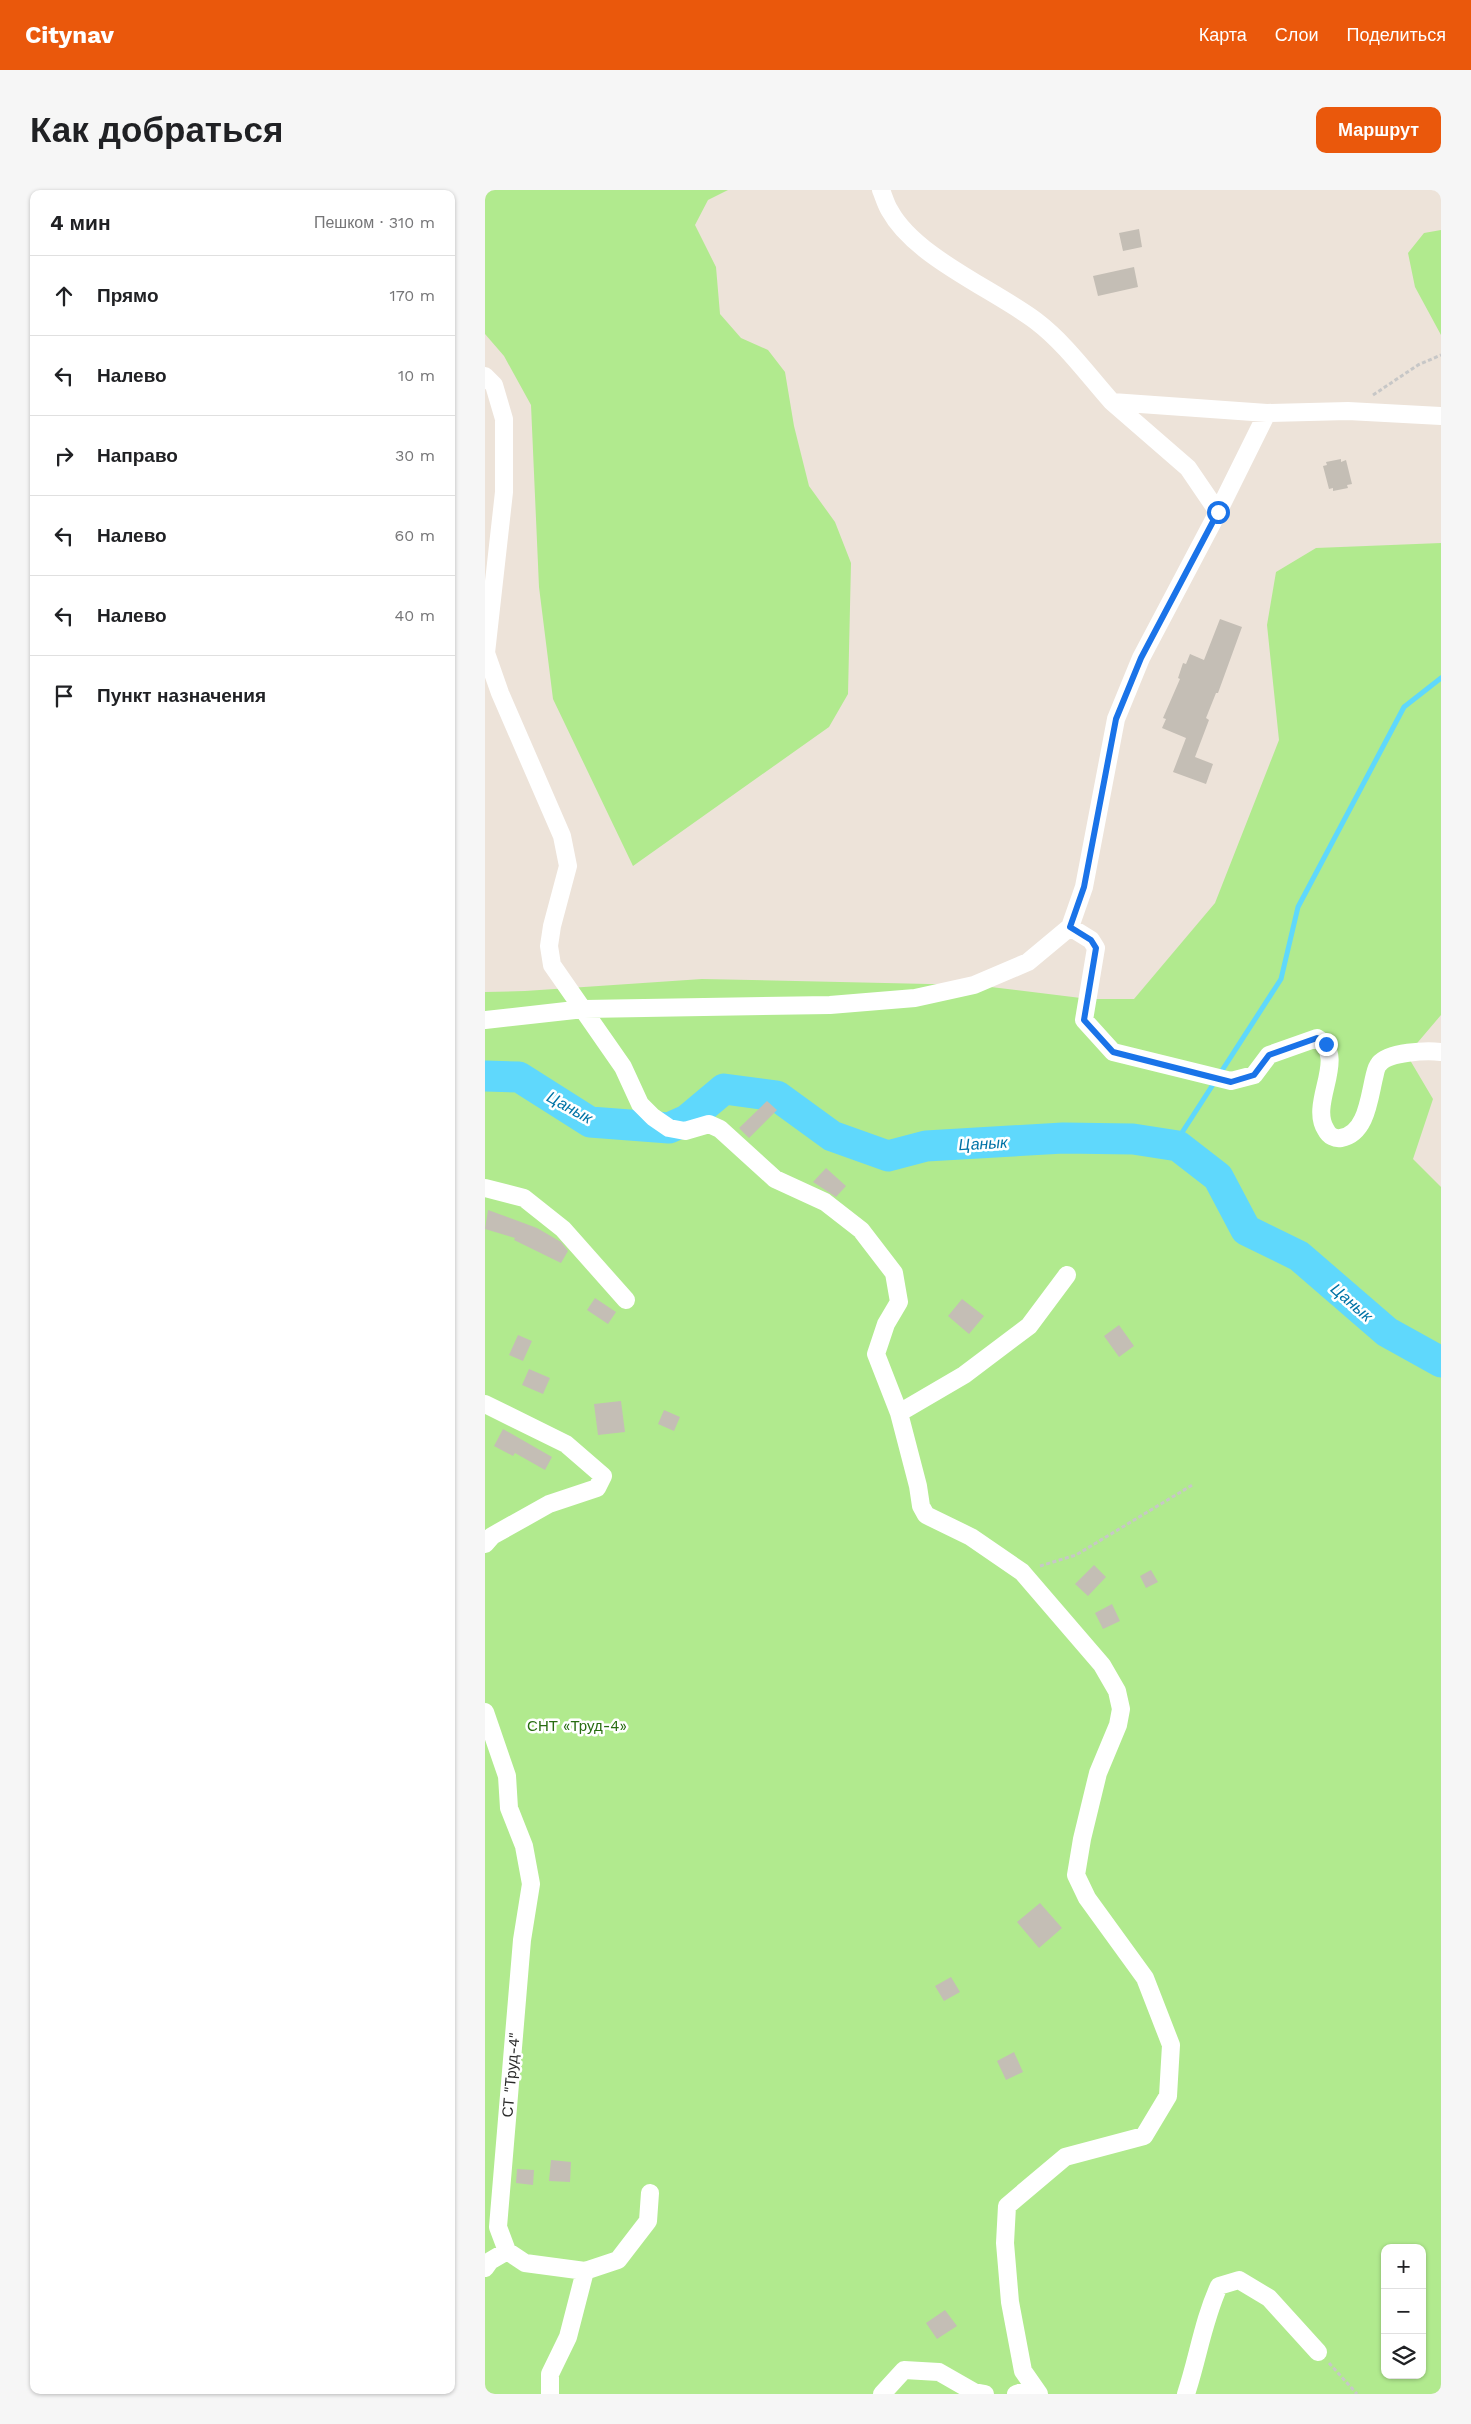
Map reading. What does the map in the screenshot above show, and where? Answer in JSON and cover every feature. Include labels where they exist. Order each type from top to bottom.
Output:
[{"type":"street","points":[[881,190],[890,212],[911,238],[972,282],[1005,299],[1038,322],[1112,402],[1188,468],[1218,512]]},
{"type":"street","points":[[485,376],[494,385],[504,419],[504,492],[486,653],[500,693],[562,836],[568,866],[551,926],[549,946],[552,965],[623,1068],[640,1104],[653,1118],[669,1128],[685,1131],[709,1124],[720,1129],[775,1179],[825,1202],[861,1230],[894,1273],[899,1302],[886,1324],[876,1354],[899,1414],[918,1486],[921,1506],[926,1515],[971,1537],[1022,1572],[1102,1665],[1117,1691],[1121,1709],[1118,1725],[1098,1773],[1082,1839],[1077,1875],[1087,1898],[1145,1978],[1171,2045],[1169,2096],[1144,2136],[1065,2157],[1007,2206],[1005,2243],[1009,2302],[1023,2371],[1037,2391],[1016,2394]]},
{"type":"street","points":[[1112,402],[1267,413],[1348,411],[1441,416]]},
{"type":"street","points":[[485,1020],[584,1009],[830,1005],[915,998],[974,985],[1028,962],[1070,927],[1084,887],[1116,719],[1141,658],[1218,512],[1267,413]]},
{"type":"street","points":[[1070,927],[1091,940],[1096,948],[1084,1020],[1113,1052],[1231,1082],[1254,1075],[1269,1055],[1317,1038],[1326,1044],[1331,1053],[1321,1110],[1323,1126],[1329,1135],[1339,1139],[1352,1136],[1362,1123],[1378,1065],[1388,1057],[1429,1050],[1441,1052]]},
{"type":"street","points":[[485,1188],[524,1198],[563,1229],[626,1300]]},
{"type":"street","points":[[899,1414],[964,1375],[1029,1326],[1067,1275]]},
{"type":"street","points":[[485,1404],[567,1444],[603,1476],[597,1488],[549,1504],[492,1536],[485,1544]]},
{"type":"street","name":"СТ \"Труд-4\"","points":[[485,1712],[507,1776],[509,1808],[524,1846],[531,1884],[522,1940],[499,2227],[507,2251]]},
{"type":"street","points":[[485,2268],[491,2261],[507,2251],[525,2264],[585,2271],[618,2260],[647,2221],[650,2193]]},
{"type":"street","points":[[550,2394],[550,2374],[568,2337],[585,2271]]},
{"type":"street","points":[[1186,2394],[1197,2362],[1207,2313],[1219,2286],[1225,2284],[1239,2280],[1269,2298],[1318,2352]]},
{"type":"street","points":[[882,2394],[904,2370],[939,2372],[974,2392],[985,2394]]},
{"type":"path","points":[[1371,396],[1418,365],[1441,355]]},
{"type":"path","points":[[1022,1572],[1076,1555],[1194,1484]]},
{"type":"path","points":[[1318,2352],[1357,2394]]},
{"type":"green space","points":[[485,190],[728,190],[708,200],[695,225],[716,267],[720,314],[741,338],[768,350],[785,372],[794,426],[809,486],[835,522],[851,563],[848,694],[829,727],[633,866],[553,699],[539,587],[531,405],[504,356],[485,334]]},
{"type":"green space","points":[[1441,230],[1441,335],[1415,287],[1408,253],[1424,233]]},
{"type":"green space","name":"СНТ «Труд-4»","points":[[1441,543],[1441,1015],[1407,1055],[1433,1099],[1413,1159],[1441,1187],[1441,2394],[485,2394],[485,992],[702,979],[974,985],[1089,999],[1134,999],[1215,903],[1279,740],[1267,625],[1276,572],[1316,548]]},
{"type":"building","points":[[1139,229],[1142,247],[1123,251],[1119,233]]},
{"type":"building","points":[[1134,267],[1138,287],[1098,296],[1093,276]]},
{"type":"building","points":[[1341,459],[1341,462],[1346,460],[1352,484],[1347,485],[1348,488],[1333,491],[1333,488],[1329,489],[1323,466],[1327,465],[1326,462]]},
{"type":"building","points":[[1220,619],[1242,627],[1218,693],[1216,693],[1206,718],[1209,720],[1195,757],[1213,764],[1206,784],[1173,772],[1186,738],[1162,728],[1166,719],[1163,718],[1180,679],[1178,678],[1183,663],[1186,664],[1190,654],[1204,660]]},
{"type":"building","points":[[767,1101],[777,1110],[749,1138],[739,1128]]},
{"type":"building","points":[[826,1168],[846,1186],[836,1197],[813,1182]]},
{"type":"building","points":[[488,1210],[537,1228],[561,1242],[568,1251],[561,1263],[514,1240],[515,1238],[485,1229]]},
{"type":"building","points":[[595,1298],[616,1312],[608,1324],[587,1310]]},
{"type":"building","points":[[962,1299],[984,1316],[969,1334],[948,1316]]},
{"type":"building","points":[[1119,1325],[1134,1346],[1119,1357],[1104,1336]]},
{"type":"building","points":[[518,1335],[532,1341],[523,1361],[509,1355]]},
{"type":"building","points":[[529,1369],[550,1378],[543,1394],[522,1385]]},
{"type":"building","points":[[621,1401],[625,1432],[598,1435],[594,1404]]},
{"type":"building","points":[[664,1410],[680,1417],[674,1431],[658,1424]]},
{"type":"building","points":[[503,1429],[552,1457],[545,1470],[515,1453],[513,1456],[494,1446]]},
{"type":"building","points":[[1094,1565],[1106,1577],[1088,1596],[1075,1584]]},
{"type":"building","points":[[1151,1570],[1158,1582],[1146,1588],[1140,1576]]},
{"type":"building","points":[[1112,1604],[1120,1621],[1103,1629],[1095,1613]]},
{"type":"building","points":[[1040,1903],[1062,1928],[1039,1948],[1017,1922]]},
{"type":"building","points":[[951,1977],[960,1992],[944,2001],[935,1986]]},
{"type":"building","points":[[1014,2052],[1023,2072],[1006,2080],[997,2061]]},
{"type":"building","points":[[551,2160],[571,2162],[570,2182],[549,2181]]},
{"type":"building","points":[[517,2169],[534,2170],[533,2185],[516,2183]]},
{"type":"building","points":[[945,2310],[957,2326],[937,2339],[926,2323]]},
{"type":"waterway","points":[[1174,1145],[1281,979],[1298,907],[1404,707],[1441,678]]},
{"type":"waterway","name":"Цанык","points":[[485,1076],[519,1077],[590,1122],[669,1128],[687,1120],[724,1089],[777,1096],[832,1136],[888,1156],[926,1146],[1063,1138],[1133,1139],[1178,1146],[1218,1177],[1246,1230],[1299,1256],[1387,1332],[1441,1362]]},
{"type":"route","points":[[1218,512],[1141,658],[1116,719],[1084,887],[1070,927],[1091,940],[1096,948],[1084,1020],[1113,1052],[1231,1082],[1254,1075],[1269,1055],[1317,1038],[1326,1044]]}]
